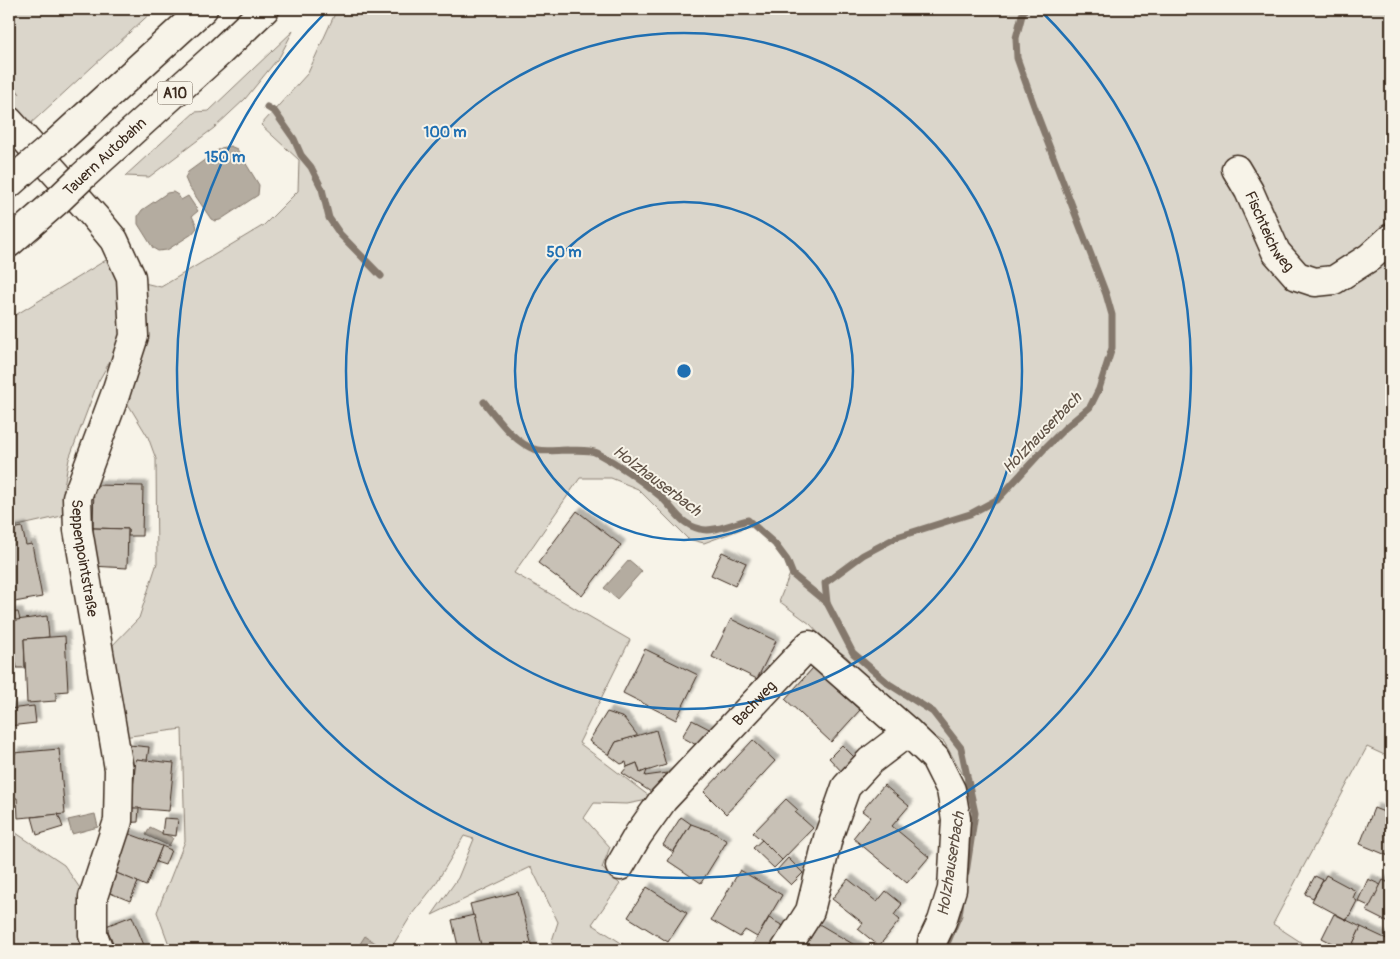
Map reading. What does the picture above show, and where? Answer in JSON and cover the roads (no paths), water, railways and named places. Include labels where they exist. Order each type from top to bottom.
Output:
[{"type":"main road","points":[[18,176],[203,9]]},
{"type":"main road","name":"Tauern Autobahn","points":[[9,243],[266,9]]},
{"type":"main road","name":"Seppenpointstraße","points":[[9,121],[114,240],[131,277],[134,336],[115,395],[77,497],[78,530],[119,769],[118,821],[93,898],[93,935],[100,950]]},
{"type":"main road","name":"Fischteichweg","points":[[1236,169],[1249,191],[1276,252],[1297,276],[1315,282],[1334,280],[1370,257],[1391,238]]},
{"type":"main road","name":"Bachweg","points":[[620,866],[638,835],[663,800],[809,645],[935,758],[951,790],[956,819],[952,889],[942,921],[932,942],[933,950]]},
{"type":"main road","points":[[786,950],[810,911],[828,838],[846,787],[870,761],[908,732]]},
{"type":"waterway","name":"Holzhauserbach","points":[[827,603],[825,583],[863,555],[897,537],[970,514],[998,499],[1046,447],[1090,407],[1099,389],[1112,348],[1112,315],[1106,294],[1017,58],[1016,38],[1025,9]]},
{"type":"waterway","name":"Holzhauserbach","points":[[267,107],[275,112],[294,139],[301,155],[311,167],[322,189],[329,218],[340,234],[381,276]]},
{"type":"waterway","name":"Holzhauserbach","points":[[484,402],[514,437],[529,447],[541,451],[582,450],[597,453],[646,484],[687,523],[700,529],[711,530],[748,520],[775,544],[787,560],[793,575],[827,603],[853,653],[889,684],[933,712],[961,748],[975,813],[966,873]]},
{"type":"waterway","name":"Holzhauserbach","points":[[946,946],[959,915],[961,901]]}]
